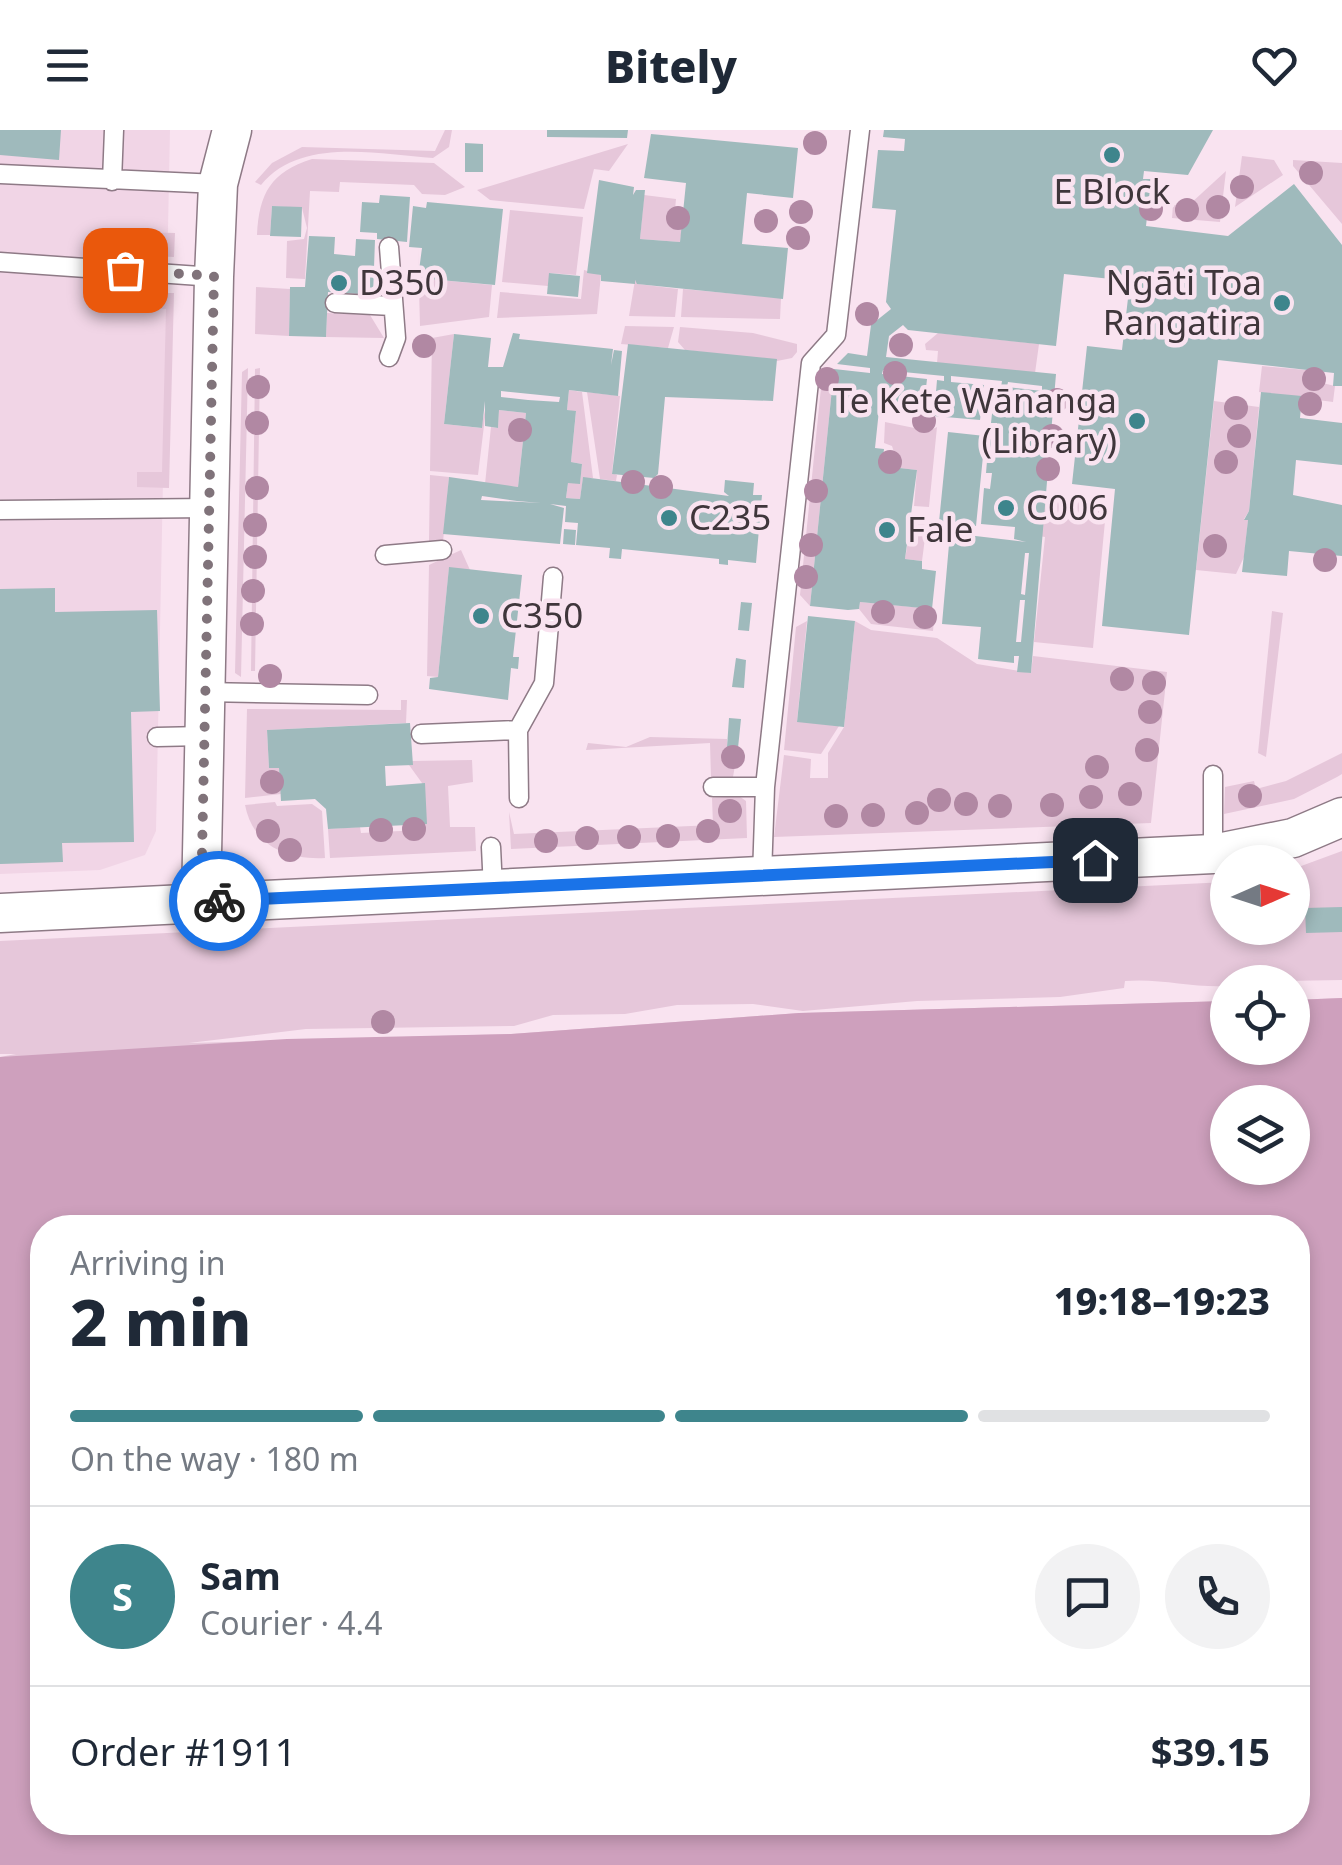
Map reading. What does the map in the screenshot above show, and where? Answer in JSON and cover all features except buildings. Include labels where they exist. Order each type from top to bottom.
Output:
[{"type":"street","points":[[201,902],[214,276],[218,184],[232,130]]},
{"type":"street","points":[[1258,845],[1293,838],[1342,818]]},
{"type":"street","points":[[0,913],[1210,854]]},
{"type":"lane","points":[[112,181],[114,130]]},
{"type":"lane","points":[[762,876],[765,786],[811,363],[836,335],[860,130]]},
{"type":"lane","points":[[0,174],[218,184]]},
{"type":"lane","points":[[389,247],[396,338],[389,357]]},
{"type":"lane","points":[[0,262],[214,276]]},
{"type":"lane","points":[[335,304],[392,306]]},
{"type":"lane","points":[[0,510],[210,508]]},
{"type":"lane","points":[[385,555],[442,550]]},
{"type":"lane","points":[[519,798],[518,730],[544,683],[555,588],[552,577]]},
{"type":"lane","points":[[204,692],[368,695]]},
{"type":"lane","points":[[421,734],[518,730]]},
{"type":"lane","points":[[157,737],[203,736]]},
{"type":"lane","points":[[1213,775],[1213,845]]},
{"type":"lane","points":[[713,787],[765,786]]},
{"type":"lane","points":[[491,846],[493,888]]},
{"type":"shaded area","points":[[0,130],[170,130],[156,831],[145,855],[100,870],[0,874]]},
{"type":"shaded area","points":[[445,130],[452,130],[449,147],[433,158],[364,152],[318,154],[277,170],[261,185],[255,182],[272,163],[302,147],[435,151]]},
{"type":"shaded area","points":[[628,144],[609,171],[594,169],[584,209],[490,200],[477,190]]},
{"type":"shaded area","points":[[1242,156],[1274,160],[1283,175],[1235,207]]},
{"type":"shaded area","points":[[312,159],[434,163],[465,187],[445,195],[422,194],[414,185],[340,182],[339,192],[310,191],[305,279],[286,278],[287,241],[304,239],[307,228],[302,208],[272,206],[270,235],[257,235],[261,207],[277,178]]},
{"type":"shaded area","points":[[1293,160],[1342,163],[1342,224],[1293,166]]},
{"type":"shaded area","points":[[1226,171],[1220,222],[1172,218],[1173,205],[1190,204]]},
{"type":"shaded area","points":[[644,195],[676,199],[674,220],[683,221],[680,242],[640,239]]},
{"type":"shaded area","points":[[510,210],[583,217],[576,275],[550,273],[548,286],[502,282]]},
{"type":"shaded area","points":[[134,232],[175,233],[174,257],[132,255]]},
{"type":"shaded area","points":[[418,247],[419,278],[492,285],[489,317],[420,326]]},
{"type":"shaded area","points":[[584,270],[601,275],[597,314],[497,318],[500,292],[581,299]]},
{"type":"shaded area","points":[[635,280],[638,284],[678,289],[675,317],[629,316]]},
{"type":"shaded area","points":[[256,287],[290,289],[289,336],[255,334]]},
{"type":"shaded area","points":[[683,289],[781,298],[780,319],[681,317]]},
{"type":"shaded area","points":[[149,293],[174,293],[169,488],[137,487],[137,472],[162,472],[166,309],[149,308]]},
{"type":"shaded area","points":[[327,313],[370,315],[384,338],[326,337]]},
{"type":"shaded area","points":[[625,326],[674,327],[668,348],[621,344]]},
{"type":"shaded area","points":[[680,327],[753,333],[797,344],[797,352],[792,358],[777,361],[685,350],[678,342]]},
{"type":"shaded area","points":[[938,333],[1039,344],[1035,373],[937,363],[938,351],[926,350],[925,344]]},
{"type":"shaded area","points":[[454,334],[444,424],[481,428],[487,401],[478,475],[430,471],[432,338]]},
{"type":"shaded area","points":[[1262,366],[1306,370],[1310,380],[1335,386],[1333,402],[1259,392]]},
{"type":"shaded area","points":[[248,368],[241,677],[235,673],[242,372]]},
{"type":"shaded area","points":[[260,368],[255,671],[251,671],[255,369]]},
{"type":"shaded area","points":[[823,368],[834,369],[810,606],[800,595]]},
{"type":"shaded area","points":[[569,390],[582,392],[593,478],[583,478],[580,499],[566,498],[568,483],[580,483],[582,464],[571,462],[576,412],[567,410]]},
{"type":"shaded area","points":[[587,392],[620,396],[612,473],[617,475],[616,481],[600,479]]},
{"type":"shaded area","points":[[1214,401],[1259,407],[1249,511],[1244,519],[1248,520],[1244,557],[1236,574],[1196,570]]},
{"type":"shaded area","points":[[499,410],[526,413],[518,487],[485,484],[491,427],[498,428]]},
{"type":"shaded area","points":[[885,422],[929,431],[937,427],[929,507],[914,506],[917,470],[899,468],[892,446],[884,443]]},
{"type":"shaded area","points":[[430,475],[449,477],[443,542],[429,541]]},
{"type":"shaded area","points":[[1044,494],[1107,500],[1093,648],[1034,642],[1045,537],[1039,536]]},
{"type":"shaded area","points":[[913,513],[928,515],[922,561],[905,559]]},
{"type":"shaded area","points":[[461,550],[470,570],[449,568],[438,677],[427,676],[429,565]]},
{"type":"shaded area","points":[[860,602],[935,609],[933,631],[871,624],[859,609]]},
{"type":"shaded area","points":[[1272,611],[1283,613],[1266,757],[1258,753]]},
{"type":"shaded area","points":[[807,621],[797,721],[839,726],[821,754],[784,750],[796,627]]},
{"type":"shaded area","points":[[855,621],[871,630],[937,638],[977,664],[1031,673],[1033,656],[1167,672],[1151,823],[774,837],[784,755],[811,759],[810,778],[828,778],[828,753],[844,727]]},
{"type":"shaded area","points":[[401,700],[407,700],[406,723],[267,730],[269,768],[279,768],[281,794],[245,798],[247,709],[401,710]]},
{"type":"shaded area","points":[[650,737],[727,739],[727,747],[738,748],[733,777],[711,777],[710,743],[586,750],[588,743],[626,747]]},
{"type":"shaded area","points":[[1342,753],[1342,774],[1337,777],[1294,799],[1224,814],[1225,787],[1254,781],[1256,789],[1286,781]]},
{"type":"shaded area","points":[[472,760],[473,782],[448,786],[450,827],[475,827],[476,851],[330,858],[328,829],[360,827],[361,833],[420,830],[422,783],[409,765],[412,761]]},
{"type":"shaded area","points":[[739,796],[746,801],[747,838],[511,849],[509,812],[514,834],[713,825],[712,798]]},
{"type":"shaded area","points":[[275,802],[277,806],[312,804],[322,811],[325,858],[285,853],[264,840],[249,819],[245,805]]},
{"type":"shaded area","points":[[1342,851],[1342,980],[1310,981],[1310,965],[1210,965],[1210,986],[1125,981],[1124,988],[1060,997],[917,1001],[803,1011],[753,1004],[677,1005],[625,1014],[553,1015],[514,1026],[306,1029],[189,1043],[511,1034],[799,1013],[1210,1001],[1210,1065],[1310,1065],[1310,999],[1342,998],[1310,1165],[1310,1085],[1210,1085],[1210,1185],[1306,1185],[1300,1215],[39,1215],[0,1057],[16,1054],[0,1054],[0,941],[1210,883],[1210,945],[1310,945],[1310,863]]},
{"type":"shaded area","points":[[1342,998],[1342,1865],[0,1865],[0,1057],[287,1039],[511,1034],[799,1013],[1210,1001],[1210,1065],[1310,1065],[1310,999]]},
{"type":"way so far","points":[[125,270],[214,276],[201,902],[219,901]]},
{"type":"place","name":"E Block","points":[[1112,155]]},
{"type":"place","name":"D350","points":[[339,283]]},
{"type":"place","name":"Ngāti Toa Rangatira","points":[[1282,303]]},
{"type":"place","name":"Te Kete Wānanga (Library)","points":[[1137,421]]},
{"type":"place","name":"C006","points":[[1006,508]]},
{"type":"place","name":"C235","points":[[669,518]]},
{"type":"place","name":"Fale","points":[[887,530]]},
{"type":"place","name":"C350","points":[[481,616]]},
{"type":"route","points":[[219,901],[1095,860]]}]
